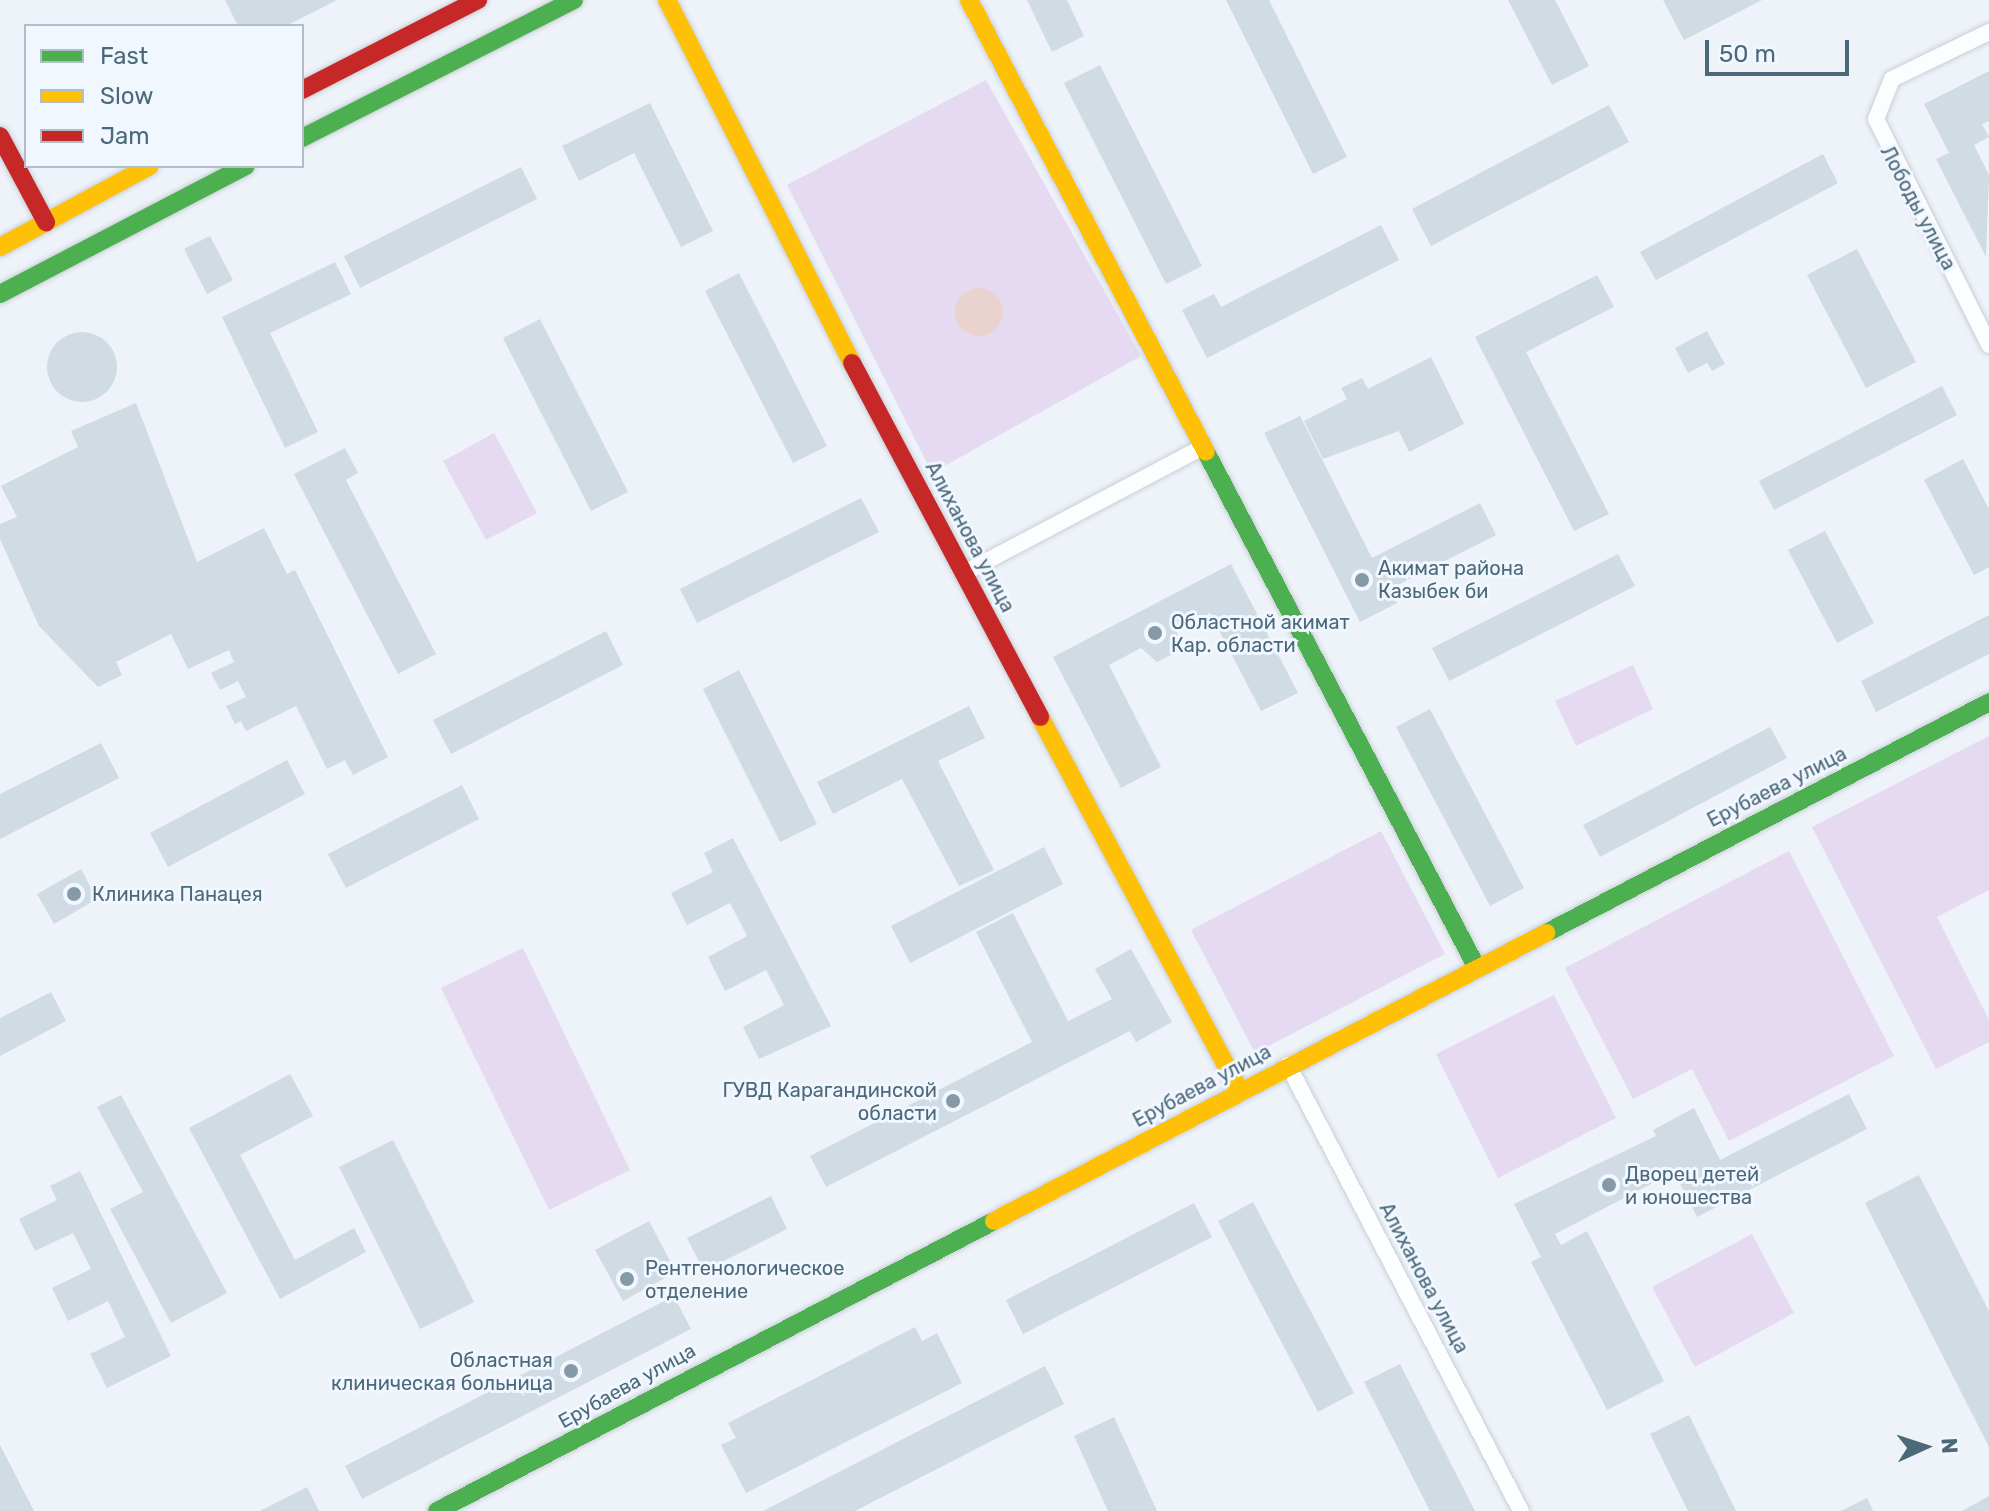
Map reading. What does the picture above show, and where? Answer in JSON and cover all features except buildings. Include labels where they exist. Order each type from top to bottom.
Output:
[{"type":"main road","points":[[304,89],[478,0]]},
{"type":"main road","points":[[304,137],[574,0]]},
{"type":"main road","name":"Алиханова улица","points":[[667,0],[964,573],[1240,1092]]},
{"type":"main road","points":[[969,0],[1201,448],[1477,968]]},
{"type":"main road","points":[[0,136],[46,222]]},
{"type":"main road","points":[[0,247],[146,168]]},
{"type":"main road","points":[[0,294],[242,168]]},
{"type":"main road","name":"Ерубаева улица","points":[[437,1511],[1989,702]]},
{"type":"street","name":"Лободы улица","points":[[1989,32],[1892,79],[1876,119],[1989,345]]},
{"type":"street","points":[[964,573],[1201,448]]},
{"type":"street","name":"Алиханова улица","points":[[1288,1065],[1521,1511]]},
{"type":"shaded area","points":[[986,80],[1141,356],[932,473],[787,185]]},
{"type":"shaded area","points":[[979,288],[996,295],[1003,312],[996,329],[979,336],[962,329],[955,312],[962,295]]},
{"type":"shaded area","points":[[494,433],[537,513],[486,540],[443,461]]},
{"type":"shaded area","points":[[1633,665],[1653,709],[1576,746],[1555,701]]},
{"type":"shaded area","points":[[1989,736],[1989,890],[1937,917],[1989,1020],[1989,1042],[1936,1069],[1812,827]]},
{"type":"shaded area","points":[[1381,831],[1445,954],[1255,1053],[1191,930]]},
{"type":"shaded area","points":[[1789,851],[1894,1056],[1729,1141],[1692,1069],[1633,1099],[1565,968]]},
{"type":"shaded area","points":[[523,948],[630,1170],[549,1210],[441,988]]},
{"type":"shaded area","points":[[1554,995],[1616,1118],[1498,1178],[1436,1054]]},
{"type":"shaded area","points":[[1752,1234],[1794,1313],[1695,1367],[1652,1287]]},
{"type":"traffic: fast","points":[[304,137],[574,0]]},
{"type":"traffic: fast","points":[[0,294],[242,168]]},
{"type":"traffic: fast","points":[[1206,452],[1477,968]]},
{"type":"traffic: fast","points":[[1546,933],[1989,702]]},
{"type":"traffic: fast","points":[[437,1511],[994,1221]]},
{"type":"traffic: slow","points":[[667,0],[852,363]]},
{"type":"traffic: slow","points":[[969,0],[1206,452]]},
{"type":"traffic: slow","points":[[0,247],[146,168]]},
{"type":"traffic: slow","points":[[1040,717],[1240,1092]]},
{"type":"traffic: slow","points":[[994,1221],[1546,933]]},
{"type":"traffic: jam","points":[[304,89],[478,0]]},
{"type":"traffic: jam","points":[[0,136],[46,222]]},
{"type":"traffic: jam","points":[[852,363],[1040,717]]},
{"type":"place","name":"Акимат района Казыбек би","points":[[1362,580]]},
{"type":"place","name":"Областной акимат Кар. области","points":[[1155,633]]},
{"type":"place","name":"Клиника Панацея","points":[[74,894]]},
{"type":"place","name":"ГУВД Карагандинской области","points":[[953,1101]]},
{"type":"place","name":"Дворец детей и юношества","points":[[1609,1185]]},
{"type":"place","name":"Рентгенологическое отделение","points":[[627,1279]]},
{"type":"place","name":"Областная клиническая больница","points":[[571,1371]]}]
